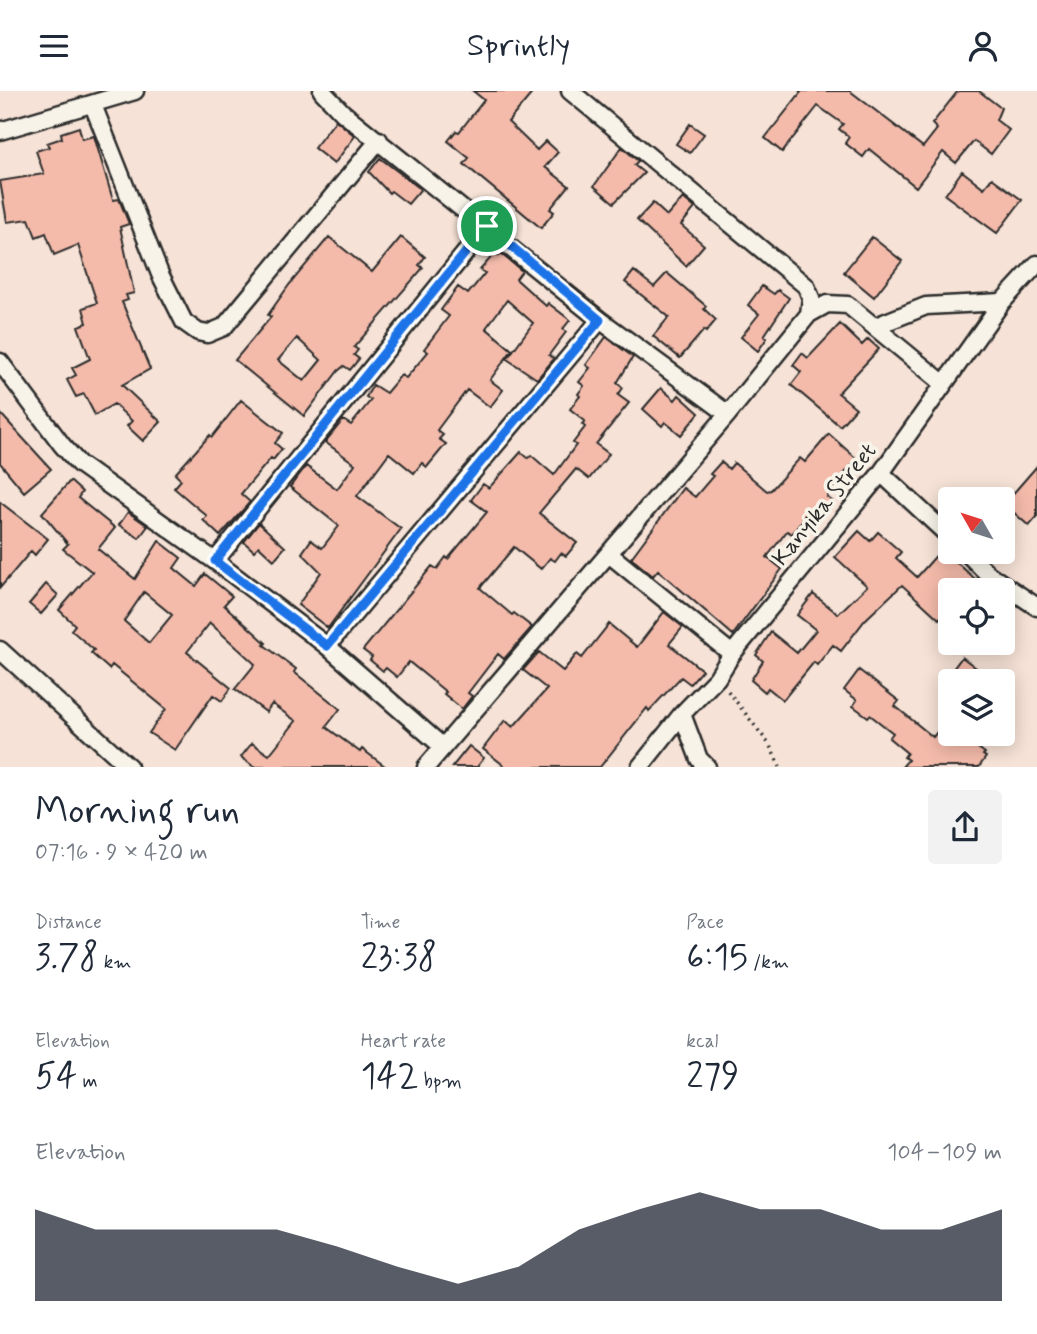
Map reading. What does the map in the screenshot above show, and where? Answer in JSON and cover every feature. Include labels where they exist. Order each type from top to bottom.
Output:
[{"type":"street","points":[[0,131],[135,91]]},
{"type":"street","points":[[322,91],[343,113],[487,226],[600,320],[728,414]]},
{"type":"street","points":[[570,91],[806,286],[811,298],[809,314]]},
{"type":"street","points":[[93,104],[160,274],[184,322],[198,333],[216,332],[224,327],[379,140]]},
{"type":"street","points":[[215,561],[487,226]]},
{"type":"street","name":"Kanyika Street","points":[[640,767],[682,715],[717,678],[732,654],[881,474],[1002,302],[1037,264]]},
{"type":"street","points":[[876,326],[926,306],[1002,302]]},
{"type":"street","points":[[426,767],[728,414],[809,314],[827,304],[838,303],[857,311],[944,384]]},
{"type":"street","points":[[327,646],[600,320]]},
{"type":"street","points":[[0,362],[79,464],[215,561],[327,646],[443,747]]},
{"type":"street","points":[[881,474],[938,526]]},
{"type":"street","points":[[609,554],[732,654]]},
{"type":"street","points":[[978,564],[988,574],[1037,607]]},
{"type":"street","points":[[0,650],[129,767]]},
{"type":"street","points":[[682,715],[699,759],[707,767]]},
{"type":"path","points":[[717,678],[756,725],[780,767]]},
{"type":"building","points":[[473,91],[534,91],[508,122],[537,150],[546,141],[558,152],[545,167],[569,186],[550,209],[554,212],[541,228],[464,164],[469,158],[448,141],[456,131],[459,132],[484,100]]},
{"type":"building","points":[[799,91],[850,91],[923,147],[937,129],[932,124],[958,91],[979,91],[1001,108],[996,120],[1009,130],[991,154],[974,141],[956,163],[943,152],[916,187],[869,149],[863,157],[845,143],[849,137],[839,129],[843,124],[818,106],[782,152],[765,138],[801,92]]},
{"type":"building","points":[[336,120],[355,136],[334,164],[314,148]]},
{"type":"building","points":[[690,124],[704,134],[690,153],[676,144]]},
{"type":"building","points":[[79,127],[82,139],[94,136],[113,200],[119,199],[129,224],[120,227],[134,293],[126,295],[128,300],[122,302],[150,369],[122,385],[161,422],[143,441],[127,426],[132,421],[114,404],[95,415],[84,394],[76,397],[67,380],[76,375],[72,368],[90,359],[78,326],[87,323],[83,308],[97,303],[78,245],[54,255],[46,233],[36,237],[29,219],[7,222],[0,181],[44,174],[36,151],[49,147],[47,143],[62,138],[61,133]]},
{"type":"building","points":[[622,147],[638,161],[634,165],[644,173],[614,203],[594,186]]},
{"type":"building","points":[[380,158],[420,190],[408,204],[391,191],[389,193],[369,172]]},
{"type":"building","points":[[962,171],[984,188],[992,178],[1022,200],[997,233],[945,195]]},
{"type":"building","points":[[683,198],[695,208],[681,225],[704,245],[686,266],[637,220],[653,203],[667,216]]},
{"type":"building","points":[[329,237],[372,272],[401,237],[425,257],[419,265],[423,268],[354,347],[358,350],[354,355],[359,359],[350,370],[344,366],[338,371],[304,416],[235,360],[271,317],[268,315]],"holes":[[[297,338],[321,360],[304,381],[278,360]]]},
{"type":"building","points":[[872,237],[902,261],[874,297],[844,272]]},
{"type":"building","points":[[495,253],[499,256],[501,254],[522,271],[516,279],[546,306],[548,303],[570,320],[563,329],[566,332],[549,355],[554,359],[537,379],[507,359],[533,323],[507,300],[486,328],[512,350],[490,380],[503,390],[490,407],[467,390],[437,430],[443,435],[439,439],[446,444],[427,467],[422,463],[414,473],[389,453],[357,496],[401,529],[328,628],[298,605],[321,572],[302,553],[311,540],[322,548],[339,526],[290,487],[306,466],[337,489],[355,464],[325,442],[343,420],[351,425],[371,400],[366,397],[373,385],[386,393],[401,375],[406,378],[428,352],[424,349],[449,316],[441,310],[458,287],[468,294],[485,273],[480,270]]},
{"type":"building","points":[[634,271],[654,287],[667,273],[706,306],[704,309],[716,320],[680,358],[653,336],[669,317],[625,282]]},
{"type":"building","points":[[762,286],[774,294],[778,290],[789,298],[764,336],[767,338],[758,351],[741,337],[759,314],[748,305]]},
{"type":"building","points":[[840,324],[862,345],[868,339],[879,349],[838,393],[856,408],[840,426],[791,385],[801,372],[793,365],[802,353],[808,358]]},
{"type":"building","points":[[606,337],[633,357],[617,383],[623,388],[618,395],[629,403],[596,444],[609,454],[589,479],[576,469],[539,513],[577,543],[566,556],[561,553],[555,561],[550,558],[541,569],[514,547],[480,588],[512,615],[514,613],[532,627],[504,659],[498,654],[468,693],[472,696],[462,709],[444,694],[446,692],[409,662],[397,677],[386,668],[383,671],[363,650],[432,566],[437,569],[446,557],[448,559],[487,512],[471,500],[483,484],[489,488],[521,452],[528,458],[531,455],[554,475],[576,445],[573,443],[585,427],[582,424],[585,421],[570,409],[584,386],[579,382],[590,368],[586,365]]},
{"type":"building","points":[[661,388],[675,400],[679,395],[699,413],[681,435],[665,422],[662,426],[643,409]]},
{"type":"building","points":[[241,400],[283,433],[275,443],[282,449],[241,494],[250,502],[220,536],[203,520],[207,516],[174,488],[181,480],[175,474],[210,435],[212,437]]},
{"type":"building","points":[[0,413],[51,469],[24,492],[0,463]]},
{"type":"building","points":[[829,434],[857,459],[827,497],[832,501],[818,516],[810,510],[792,534],[787,531],[767,557],[782,569],[733,635],[658,570],[653,576],[631,558],[683,488],[695,497],[721,462],[729,469],[734,463],[767,491],[771,490],[800,458],[805,462]]},
{"type":"building","points":[[1037,466],[1037,517],[1029,526],[1015,514],[1015,491]]},
{"type":"building","points":[[70,481],[82,492],[78,498],[115,528],[98,549],[135,579],[159,541],[181,558],[174,568],[196,586],[205,574],[232,596],[224,605],[266,643],[264,645],[296,669],[294,672],[340,709],[326,727],[386,767],[254,767],[241,757],[252,743],[269,755],[296,721],[272,704],[266,712],[235,689],[255,664],[210,623],[187,652],[231,688],[222,701],[213,695],[175,750],[149,733],[166,709],[112,665],[109,669],[91,653],[94,650],[71,630],[75,625],[59,610],[92,572],[63,549],[68,544],[42,513]],"holes":[[[144,592],[172,615],[149,643],[124,621]]]},
{"type":"building","points":[[0,502],[48,539],[35,555],[31,551],[0,588]]},
{"type":"building","points":[[128,512],[148,526],[139,538],[119,525]]},
{"type":"building","points":[[259,523],[285,547],[274,560],[259,546],[254,551],[244,542]]},
{"type":"building","points":[[859,531],[870,541],[878,532],[901,552],[896,558],[917,577],[938,553],[938,564],[958,564],[974,578],[938,578],[938,618],[902,585],[865,620],[841,651],[833,645],[817,665],[814,662],[783,700],[768,688],[765,692],[751,680],[763,661],[756,655],[771,632],[797,653],[816,630],[797,615],[813,594],[838,614],[867,586],[835,557]]},
{"type":"building","points":[[46,584],[58,595],[41,614],[29,604]]},
{"type":"building","points":[[664,612],[683,627],[669,644],[702,670],[690,684],[681,677],[649,711],[647,708],[600,767],[506,767],[483,749],[505,720],[513,727],[547,689],[523,670],[539,652],[563,671],[577,654],[582,658],[609,624],[637,647]]},
{"type":"building","points":[[962,657],[978,669],[953,669]]},
{"type":"building","points":[[859,670],[899,701],[895,706],[933,737],[938,731],[938,746],[975,746],[986,757],[979,767],[902,767],[908,760],[904,757],[907,753],[889,738],[893,733],[853,706],[857,700],[844,690]]},
{"type":"building","points":[[469,746],[484,758],[477,767],[452,767]]},
{"type":"route","points":[[487,226],[600,320],[327,646],[215,561],[487,226]]}]
